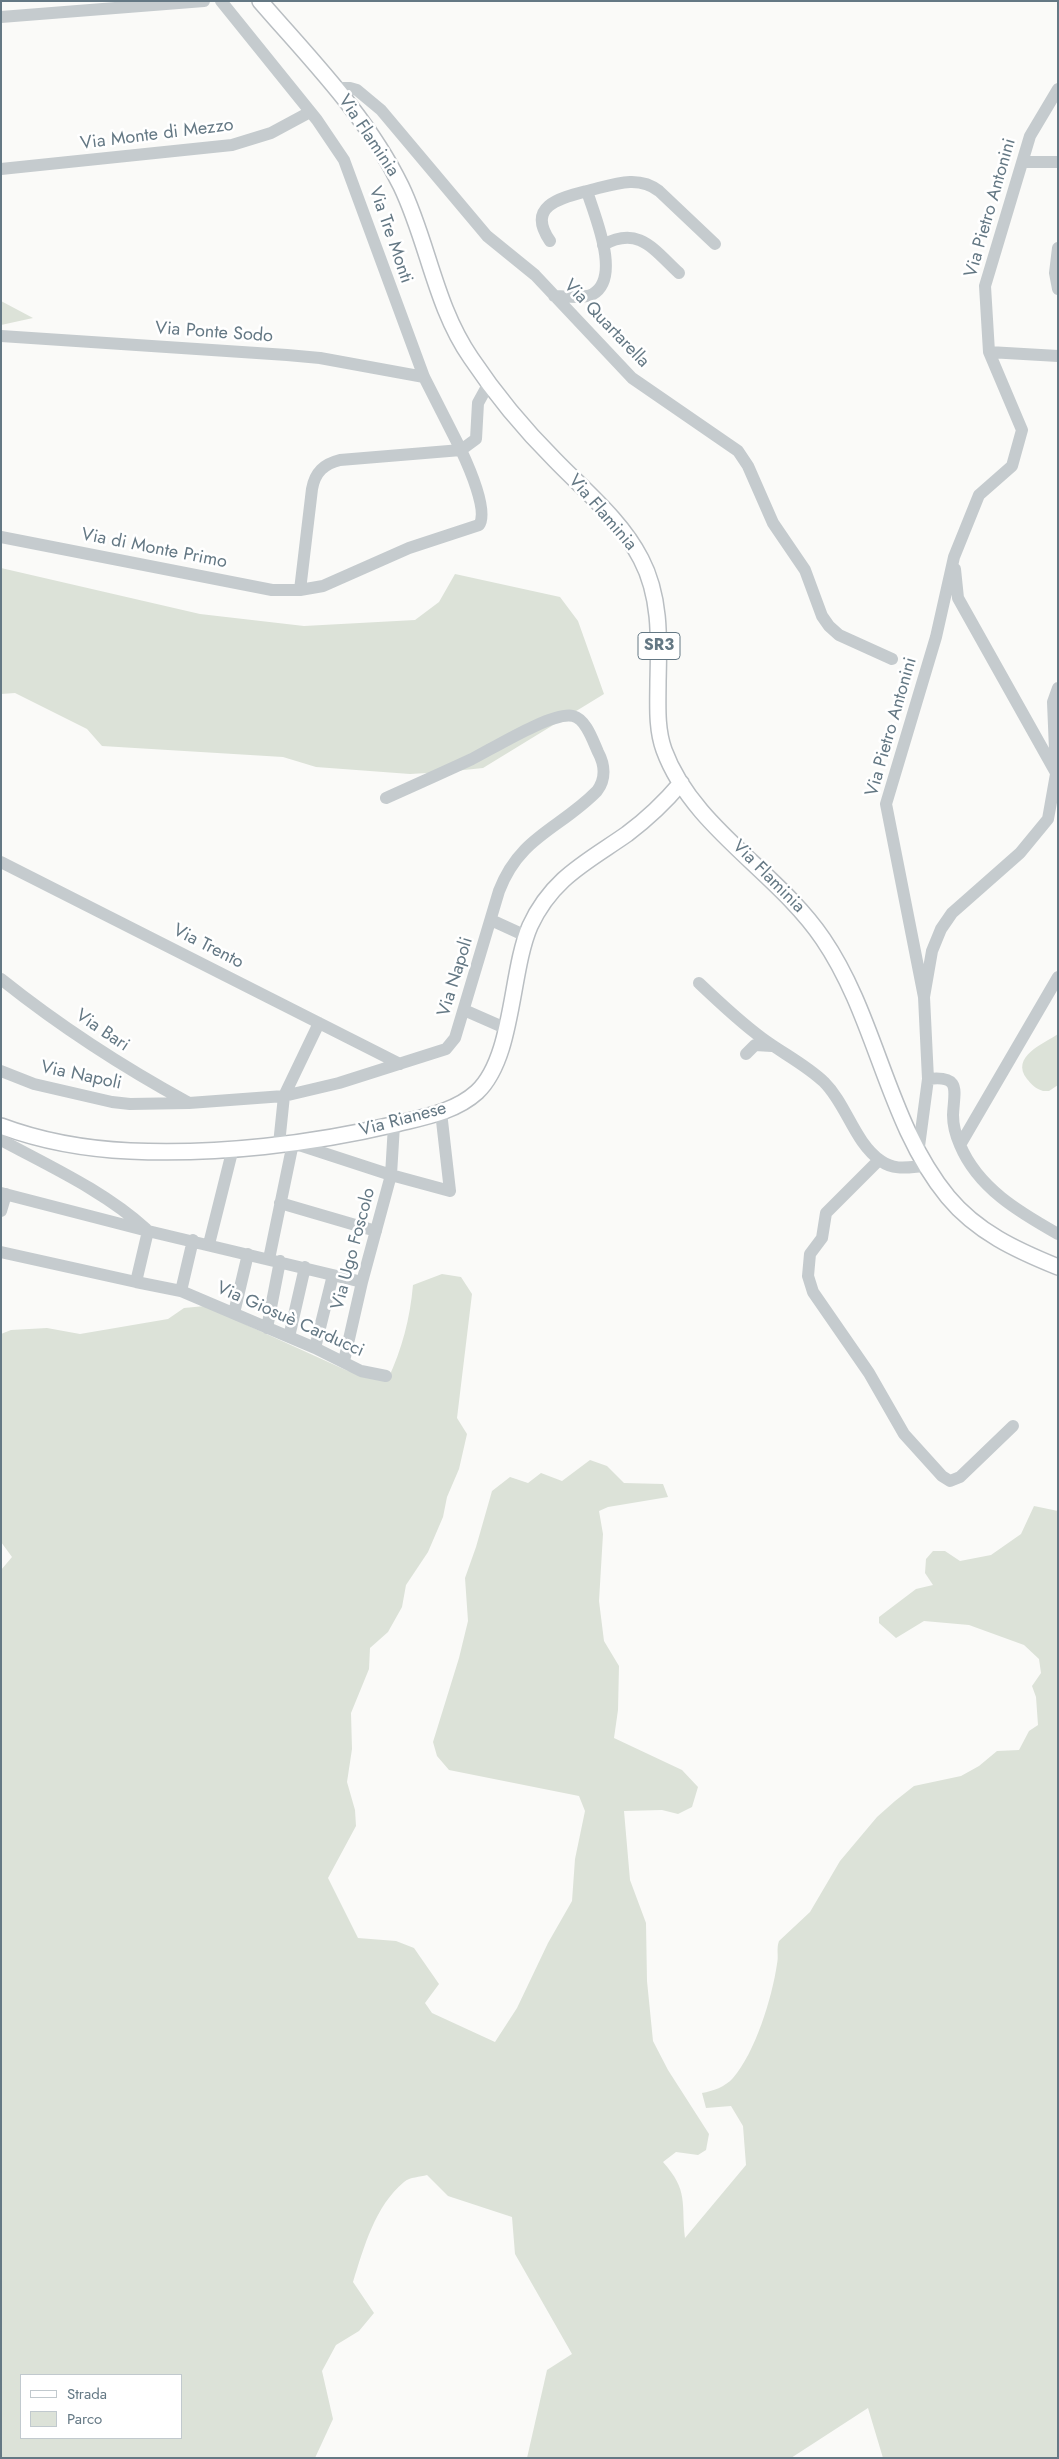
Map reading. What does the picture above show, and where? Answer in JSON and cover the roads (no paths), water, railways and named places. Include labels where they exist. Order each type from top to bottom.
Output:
[{"type":"main road","name":"Via Flaminia","points":[[260,1],[356,113],[388,161],[405,196],[452,328],[467,354],[539,444],[613,520],[644,565],[658,616],[659,730],[667,758],[681,783],[704,813],[795,904],[827,945],[848,985],[921,1160],[953,1203],[977,1225],[1014,1248],[1058,1267]]},
{"type":"main road","name":"Via Rianese","points":[[1,1126],[44,1138],[128,1151],[233,1148],[286,1144],[394,1124],[441,1112],[462,1102],[481,1087],[496,1061],[526,936],[542,905],[561,880],[588,859],[638,826],[681,783]]},
{"type":"street","points":[[1,17],[204,1]]},
{"type":"street","name":"Via Tre Monti","points":[[221,1],[310,112],[333,143],[347,167],[424,377],[475,483],[482,515],[480,523]]},
{"type":"street","name":"Via Quartarella","points":[[335,88],[357,90],[381,110],[487,236],[526,267],[632,378],[738,451],[750,470],[773,523],[804,570],[829,626],[843,637],[892,659]]},
{"type":"street","name":"Via Pietro Antonini","points":[[921,1160],[928,1080],[924,996],[886,804],[936,637],[954,557],[979,495],[1012,466],[1022,430],[989,352],[985,286],[1032,132],[1058,89]]},
{"type":"street","name":"Via Monte di Mezzo","points":[[1,169],[232,145],[272,133],[310,112]]},
{"type":"street","points":[[1023,162],[1058,162]]},
{"type":"street","points":[[550,241],[541,222],[546,209],[560,198],[631,182],[649,184],[659,191],[715,244]]},
{"type":"street","points":[[554,296],[588,295],[595,292],[603,281],[606,270],[603,245],[588,191]]},
{"type":"street","points":[[603,245],[620,238],[635,238],[649,245],[679,273]]},
{"type":"street","points":[[1058,248],[1055,273],[1058,289]]},
{"type":"street","name":"Via Ponte Sodo","points":[[1,336],[287,355],[356,364],[424,377]]},
{"type":"street","points":[[989,352],[1058,356]]},
{"type":"street","points":[[300,590],[312,489],[315,478],[324,467],[340,460],[460,450],[476,438],[478,403],[489,383]]},
{"type":"street","name":"Via di Monte Primo","points":[[1,537],[272,590],[300,590],[323,586],[409,548],[473,528],[480,523]]},
{"type":"street","name":"Via Pietro Antonini","points":[[954,557],[958,598],[1056,774]]},
{"type":"street","name":"Via Pietro Antonini","points":[[924,996],[932,951],[939,933],[952,913],[1020,853],[1048,819],[1056,774],[1053,702],[1058,688]]},
{"type":"street","name":"Via Napoli","points":[[1,1071],[34,1084],[118,1103],[189,1103],[284,1096],[339,1083],[443,1050],[455,1038],[502,884],[520,852],[594,794],[601,785],[604,776],[603,762],[580,720],[572,715],[564,716],[541,724],[467,761],[386,798]]},
{"type":"street","name":"Via Trento","points":[[1,862],[400,1064]]},
{"type":"street","points":[[491,920],[526,936]]},
{"type":"street","points":[[960,1145],[1058,977]]},
{"type":"street","name":"Via Bari","points":[[1,979],[40,1010],[103,1054],[189,1103]]},
{"type":"street","points":[[699,983],[758,1035],[808,1068],[830,1088],[863,1142],[879,1160],[897,1168],[921,1160]]},
{"type":"street","points":[[464,1010],[505,1028]]},
{"type":"street","points":[[267,1328],[286,1144],[284,1096],[319,1023]]},
{"type":"street","points":[[746,1054],[755,1045],[775,1046]]},
{"type":"street","points":[[928,1080],[946,1079],[955,1088],[954,1123],[960,1145],[974,1170],[992,1190],[1020,1212],[1058,1234]]},
{"type":"street","name":"Via Ugo Foscolo","points":[[391,1175],[450,1191],[441,1112]]},
{"type":"street","name":"Via Ugo Foscolo","points":[[344,1362],[362,1282],[391,1175],[394,1124]]},
{"type":"street","points":[[1,1140],[110,1200],[148,1231]]},
{"type":"street","points":[[286,1144],[391,1175]]},
{"type":"street","points":[[209,1244],[233,1148]]},
{"type":"street","points":[[879,1160],[826,1213],[822,1238],[810,1254],[808,1276],[813,1292],[869,1373],[904,1434],[942,1476],[950,1481],[960,1477],[1013,1426]]},
{"type":"street","points":[[1,1211],[4,1193],[148,1231],[193,1240],[362,1282]]},
{"type":"street","points":[[280,1203],[376,1231]]},
{"type":"street","points":[[136,1282],[148,1231]]},
{"type":"street","points":[[181,1291],[193,1240]]},
{"type":"street","name":"Via Giosuè Carducci","points":[[1,1252],[181,1291],[315,1348],[361,1371],[386,1376]]},
{"type":"street","points":[[234,1313],[248,1254]]},
{"type":"street","points":[[289,1337],[305,1268]]},
{"type":"street","points":[[315,1348],[333,1275]]}]
